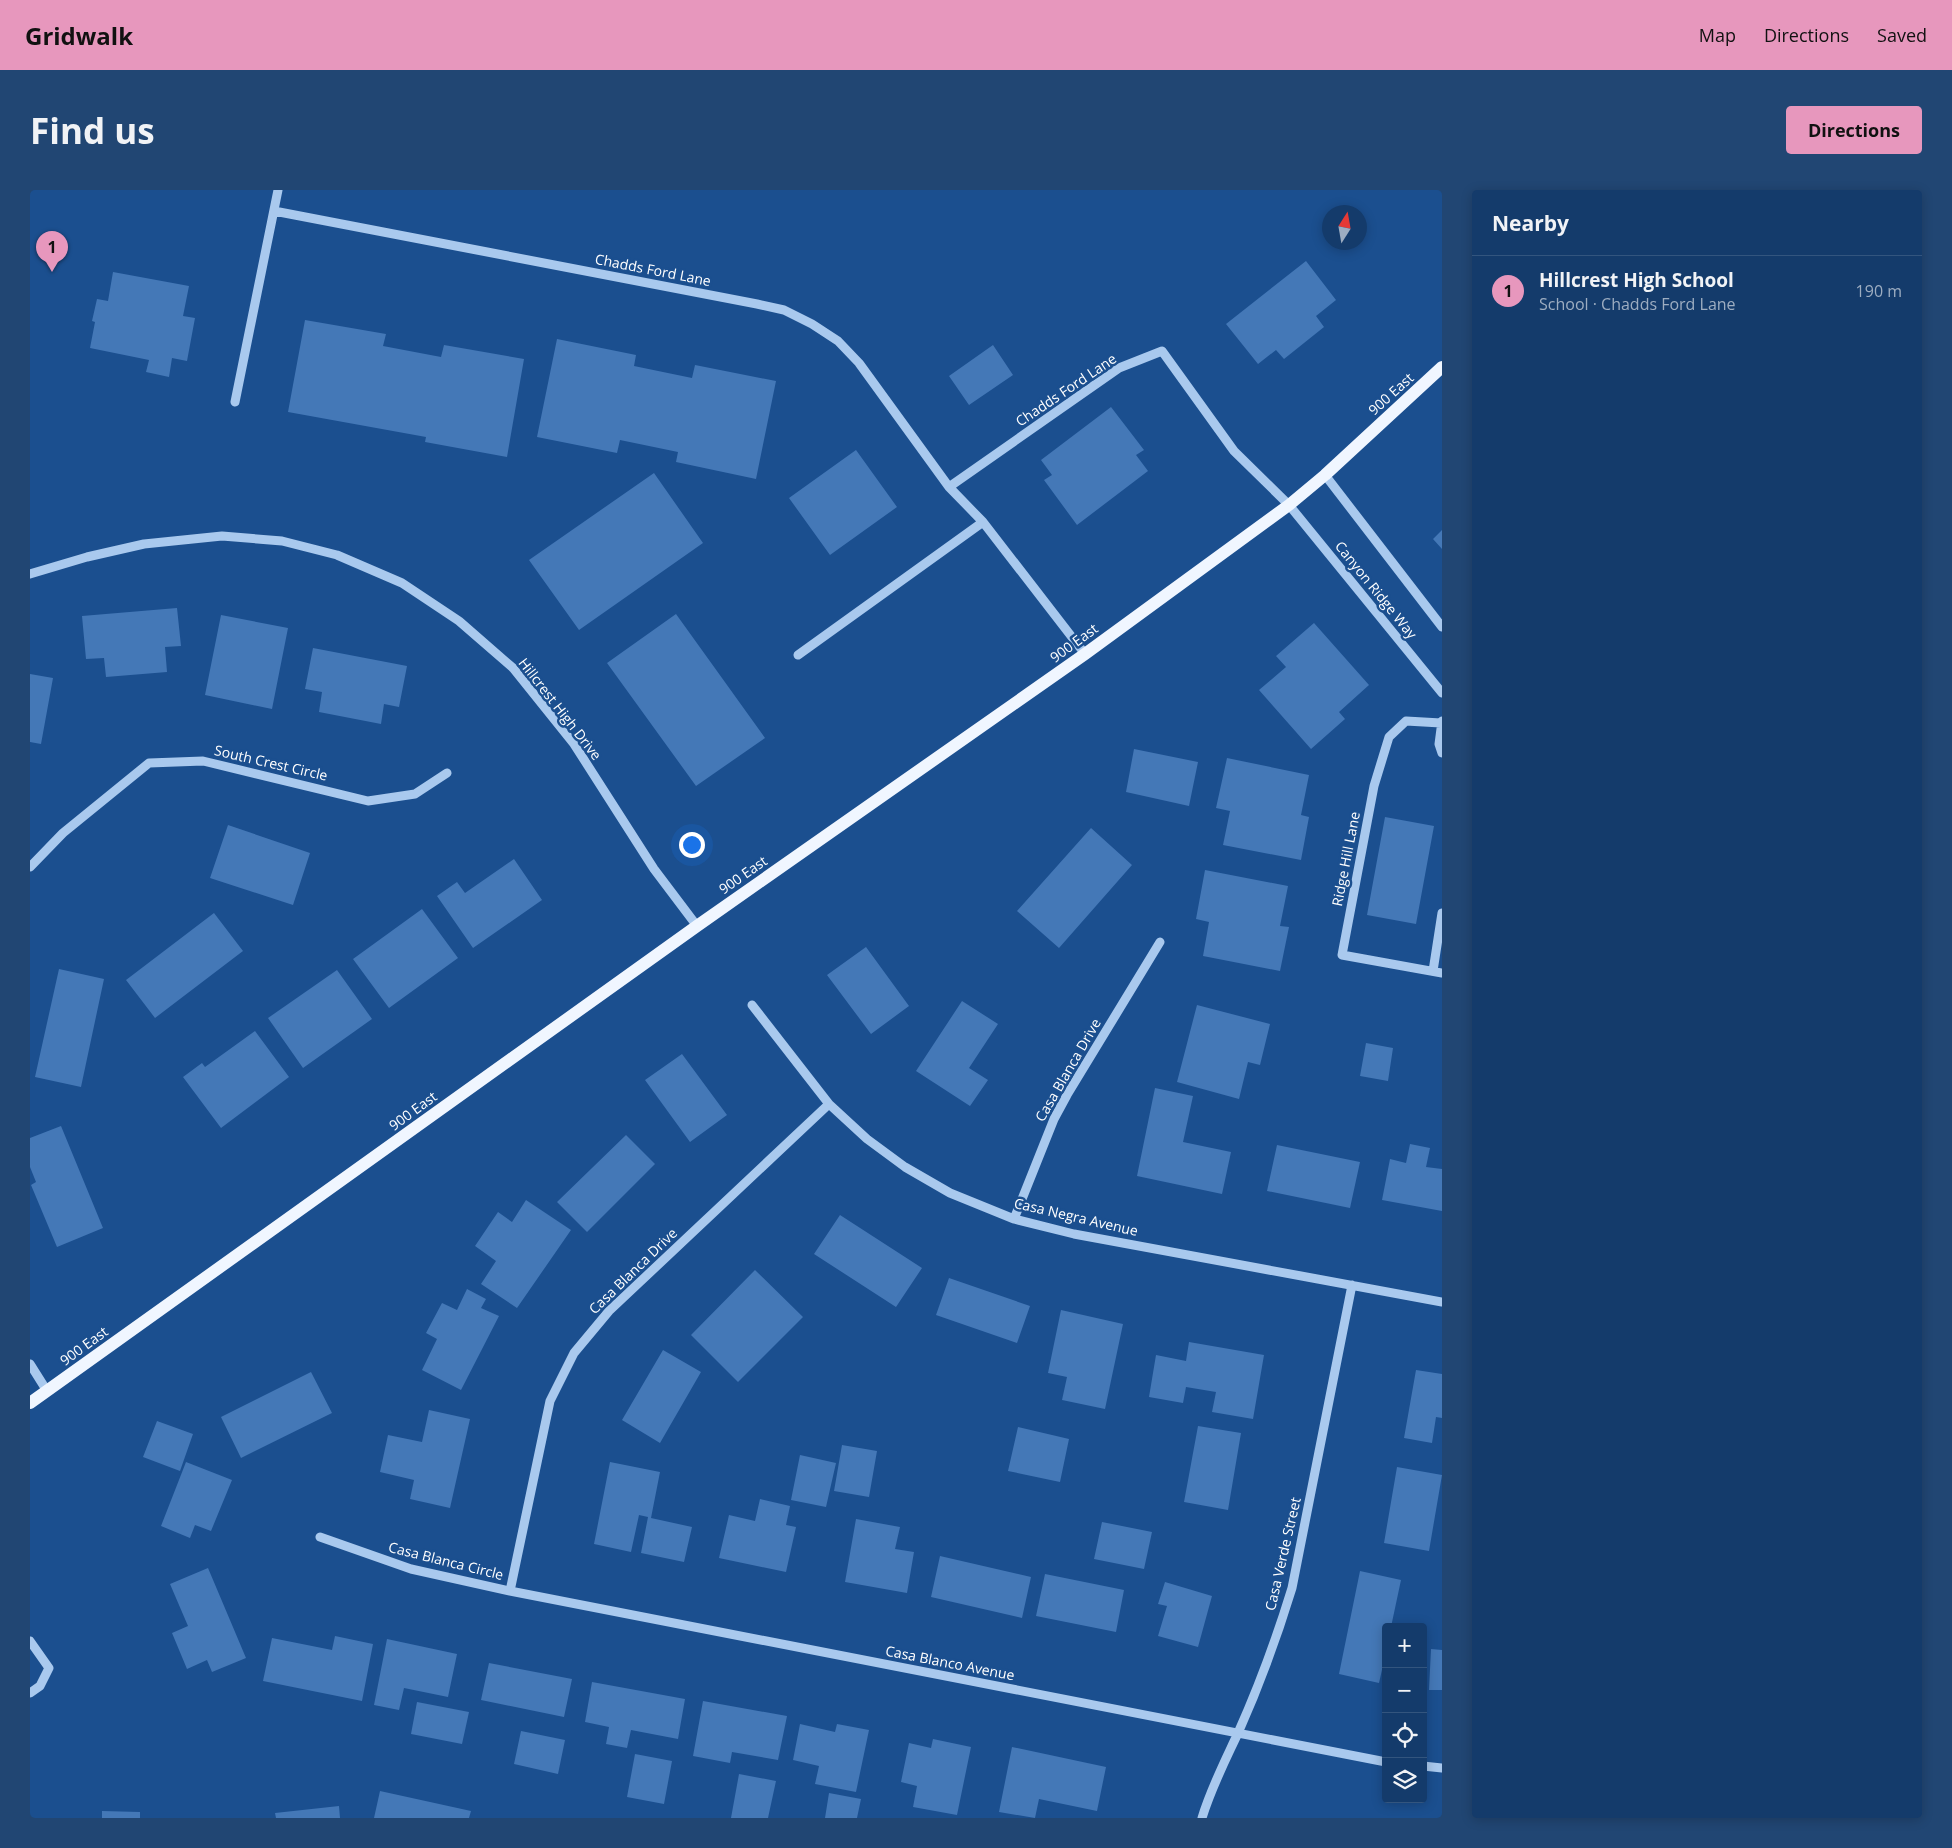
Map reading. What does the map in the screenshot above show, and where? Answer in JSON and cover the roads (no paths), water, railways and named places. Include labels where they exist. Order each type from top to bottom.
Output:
[{"type":"main road","name":"900 East","points":[[30,1403],[697,926],[1085,654],[1289,505],[1325,475],[1442,368]]},
{"type":"street","points":[[235,402],[278,190]]},
{"type":"street","name":"Chadds Ford Lane","points":[[274,211],[784,310],[812,324],[838,341],[860,363],[949,487],[982,522],[1085,654]]},
{"type":"street","name":"Chadds Ford Lane","points":[[949,487],[1119,368],[1162,351],[1234,451],[1289,505]]},
{"type":"street","name":"Canyon Ridge Way","points":[[1325,475],[1442,627]]},
{"type":"street","name":"Canyon Ridge Way","points":[[1289,505],[1442,693]]},
{"type":"street","points":[[798,655],[982,522]]},
{"type":"street","name":"Hillcrest High Drive","points":[[30,574],[87,557],[144,544],[222,536],[282,540],[337,555],[402,583],[460,621],[513,668],[574,744],[654,869],[697,926]]},
{"type":"street","name":"Ridge Hill Lane","points":[[1442,722],[1406,721],[1389,737],[1374,786],[1342,955],[1437,972],[1442,913]]},
{"type":"street","points":[[1442,722],[1439,744],[1442,753]]},
{"type":"street","name":"South Crest Circle","points":[[30,867],[63,833],[149,763],[203,761],[368,801],[415,794],[447,773]]},
{"type":"street","name":"Casa Blanca Drive","points":[[1014,1219],[1054,1119],[1160,942]]},
{"type":"street","name":"Casa Negra Avenue","points":[[752,1005],[829,1104],[867,1139],[905,1167],[950,1193],[1014,1219],[1074,1234],[1442,1302]]},
{"type":"street","name":"Casa Blanca Drive","points":[[510,1591],[550,1401],[574,1353],[609,1311],[829,1104]]},
{"type":"street","name":"Casa Verde Street","points":[[1202,1818],[1223,1761],[1238,1732],[1280,1627],[1292,1588],[1352,1284]]},
{"type":"street","points":[[30,1364],[48,1391]]},
{"type":"street","name":"Casa Blanca Circle","points":[[320,1537],[411,1569],[510,1591]]},
{"type":"street","name":"Casa Blanco Avenue","points":[[510,1591],[1382,1761]]},
{"type":"street","points":[[30,1641],[49,1668],[40,1686],[30,1693]]},
{"type":"street","points":[[1427,1766],[1442,1768]]},
{"type":"place","name":"Hillcrest High School","points":[[52,272]]}]
